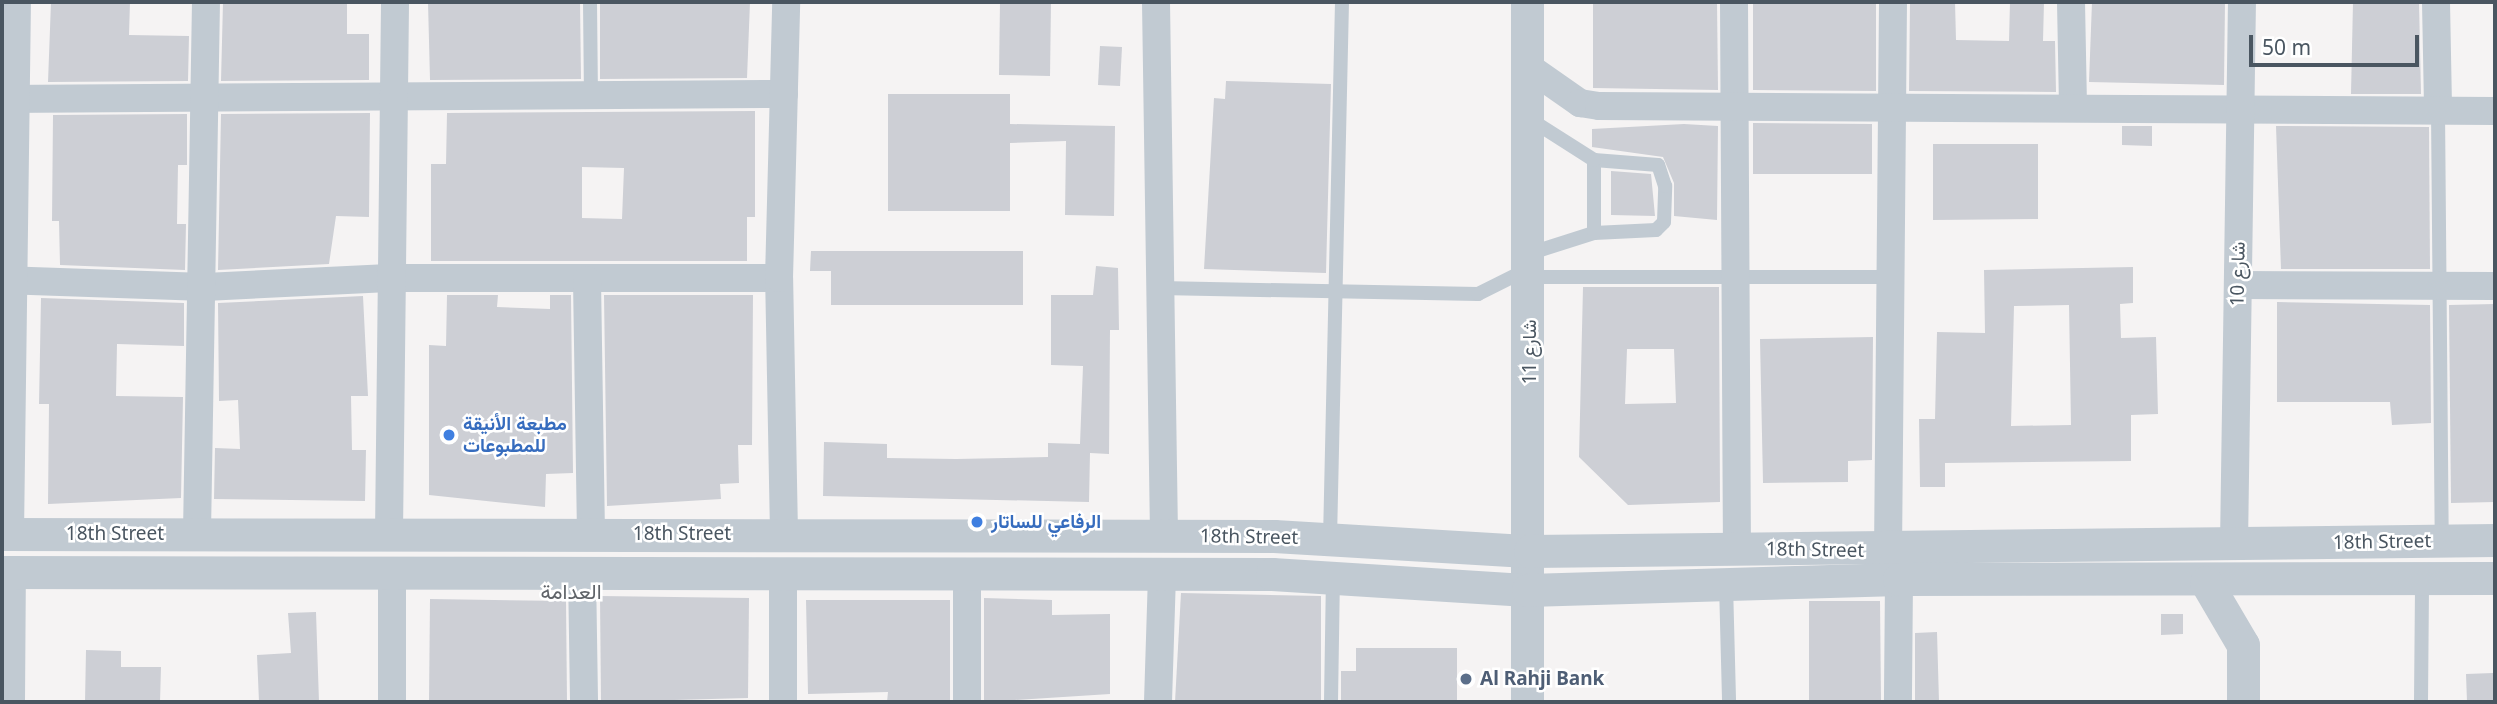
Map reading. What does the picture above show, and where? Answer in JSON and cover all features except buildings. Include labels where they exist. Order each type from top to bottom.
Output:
[{"type":"street","points":[[6,534],[8,99],[17,2]]},
{"type":"street","points":[[197,534],[205,287],[208,99],[206,2]]},
{"type":"street","points":[[389,533],[389,278],[396,2]]},
{"type":"street","points":[[784,534],[779,278],[786,2]]},
{"type":"street","points":[[1156,2],[1164,536]]},
{"type":"street","name":"شارع 11","points":[[1527,2],[1530,551],[1527,702]]},
{"type":"street","points":[[1734,2],[1737,548]]},
{"type":"street","points":[[1893,2],[1889,277],[1898,702]]},
{"type":"street","points":[[2071,2],[2073,107]]},
{"type":"street","name":"شارع 10","points":[[2234,545],[2242,2]]},
{"type":"street","points":[[2436,2],[2438,111]]},
{"type":"street","points":[[1527,66],[1580,103],[2495,111]]},
{"type":"street","points":[[8,99],[784,94]]},
{"type":"street","points":[[6,280],[205,287],[389,278],[779,278]]},
{"type":"street","points":[[587,280],[591,534]]},
{"type":"street","points":[[2238,285],[2495,286]]},
{"type":"street","name":"18th Street","points":[[6,534],[1164,536],[1330,540],[1530,551],[1737,548],[1893,565],[2234,545],[2495,540]]},
{"type":"street","points":[[11,702],[7,572],[1162,573],[1333,576],[1528,590],[1726,584],[1893,565],[2206,582],[2422,576],[2495,578]]},
{"type":"street","points":[[392,572],[392,702]]},
{"type":"street","points":[[582,572],[584,702]]},
{"type":"street","points":[[783,573],[783,702]]},
{"type":"street","points":[[1158,702],[1162,573]]},
{"type":"street","points":[[967,574],[967,702]]},
{"type":"street","points":[[2206,582],[2243,645],[2243,702]]},
{"type":"lane","points":[[590,2],[591,97]]},
{"type":"lane","points":[[1330,540],[1342,2]]},
{"type":"lane","points":[[2438,111],[2442,541]]},
{"type":"lane","points":[[1160,289],[1478,295],[1594,233],[1656,230],[1664,222],[1665,186],[1658,165],[1594,160],[1527,117]]},
{"type":"lane","points":[[1594,160],[1594,233]]},
{"type":"lane","points":[[1529,266],[1737,278],[1889,277]]},
{"type":"lane","points":[[1331,702],[1333,576]]},
{"type":"lane","points":[[2421,702],[2422,576]]},
{"type":"lane","points":[[1726,584],[1729,702]]},
{"type":"place","name":"مطبعة الأنيقة للمطبوعات","points":[[449,435]]},
{"type":"place","name":"الرفاعي للساتار","points":[[977,522]]},
{"type":"place","name":"Al Rahji Bank","points":[[1466,679]]},
{"type":"district","name":"العدامة","points":[[571,591]]}]
